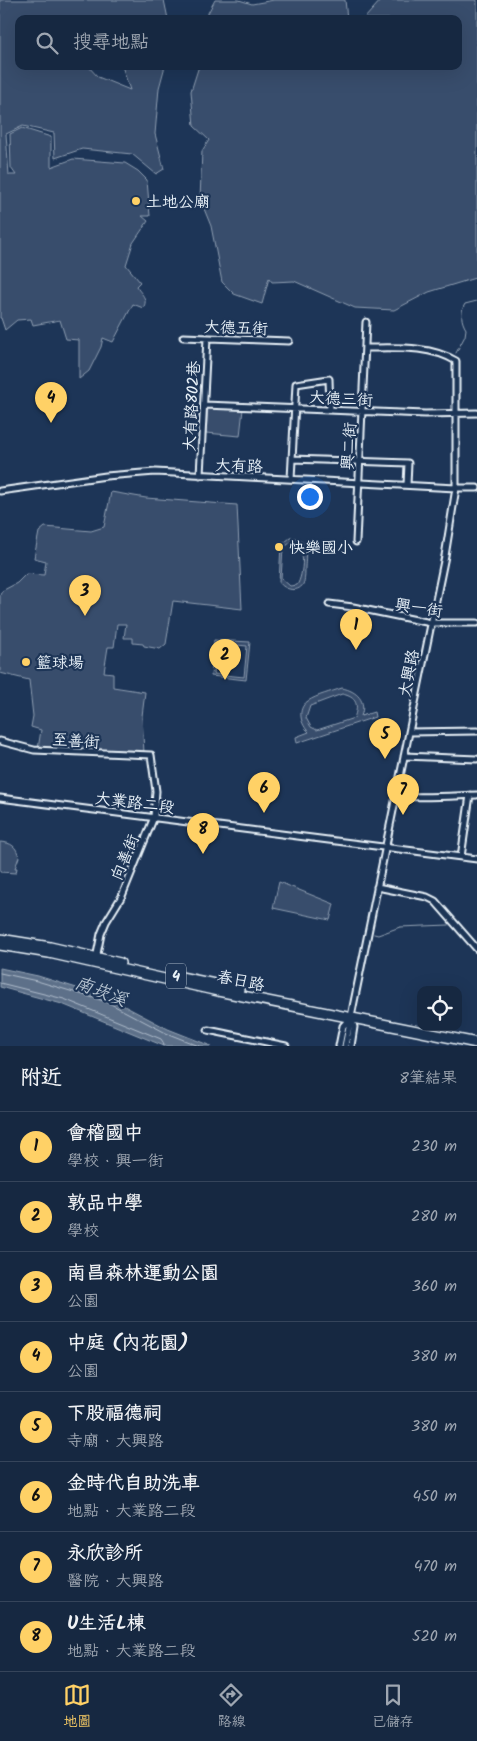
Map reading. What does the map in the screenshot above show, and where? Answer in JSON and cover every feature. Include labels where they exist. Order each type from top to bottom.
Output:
[{"type":"main road","name":"春日路","points":[[0,939],[50,947],[96,961],[218,991],[477,1043]]},
{"type":"main road","name":"春日路","points":[[0,945],[96,961]]},
{"type":"main road","name":"春日路","points":[[351,1018],[417,1026]]},
{"type":"main road","points":[[446,1031],[477,1037]]},
{"type":"street","name":"興二街","points":[[356,542],[366,322]]},
{"type":"street","name":"大德五街","points":[[183,337],[289,341]]},
{"type":"street","name":"大有路802巷","points":[[200,475],[207,338]]},
{"type":"street","name":"大興路","points":[[351,1018],[431,624],[456,488],[456,361],[444,354],[427,350],[365,348]]},
{"type":"street","points":[[291,479],[296,384],[329,379],[330,410]]},
{"type":"street","name":"大德三街","points":[[204,405],[477,414]]},
{"type":"street","points":[[292,459],[408,463],[407,485]]},
{"type":"street","name":"大有路","points":[[0,490],[106,476],[155,472],[477,488]]},
{"type":"street","name":"興一街","points":[[329,604],[353,607],[431,624],[477,624]]},
{"type":"street","points":[[409,732],[477,731]]},
{"type":"street","name":"至善街","points":[[0,741],[34,750],[151,756]]},
{"type":"street","name":"向善街","points":[[96,961],[101,934],[122,896],[154,817],[156,791],[151,756]]},
{"type":"street","points":[[404,756],[477,759]]},
{"type":"street","points":[[461,857],[470,795]]},
{"type":"street","points":[[396,796],[423,798],[477,795]]},
{"type":"street","name":"大業路二段","points":[[0,798],[477,859]]},
{"type":"street","points":[[377,887],[427,896],[434,901],[477,949]]},
{"type":"street","points":[[339,1046],[342,1026],[351,1018]]},
{"type":"street","points":[[345,1046],[351,1018]]},
{"type":"street","points":[[351,1018],[354,1027],[351,1046]]},
{"type":"street","points":[[208,1030],[286,1046]]},
{"type":"shaded area","points":[[0,0],[164,0],[167,15],[15,15],[15,70],[92,70],[98,77],[130,90],[123,70],[164,70],[159,88],[155,134],[164,169],[156,174],[132,154],[82,149],[55,158],[54,133],[23,126],[6,134],[9,175],[16,175],[11,168],[10,134],[22,128],[51,137],[51,167],[73,159],[125,163],[138,171],[147,180],[150,216],[142,216],[148,221],[133,243],[126,265],[140,282],[136,286],[144,297],[145,305],[143,308],[133,304],[113,342],[103,338],[101,347],[89,371],[79,379],[79,340],[66,339],[60,320],[33,325],[31,319],[17,320],[5,330],[0,318]]},
{"type":"shaded area","points":[[215,0],[239,0],[252,4],[274,0],[345,0],[347,15],[208,15]]},
{"type":"shaded area","points":[[381,0],[477,0],[477,275],[475,278],[429,292],[394,310],[355,308],[294,281],[272,282],[269,278],[262,304],[234,294],[222,282],[211,226],[200,199],[202,151],[209,140],[194,126],[191,91],[198,70],[462,70],[462,15],[368,15]]},
{"type":"shaded area","points":[[208,407],[243,409],[240,436],[206,433]]},
{"type":"shaded area","points":[[111,492],[146,498],[237,505],[242,609],[173,601],[166,644],[160,649],[133,643],[133,638],[124,638],[126,624],[117,624],[114,647],[108,647],[104,672],[113,673],[113,687],[145,692],[142,716],[144,753],[38,749],[41,730],[31,727],[33,716],[29,680],[0,673],[0,595],[2,591],[17,583],[26,574],[44,575],[46,561],[34,558],[39,532],[45,527],[91,531],[104,527]]},
{"type":"shaded area","points":[[290,538],[296,538],[305,547],[305,577],[302,586],[299,588],[288,589],[279,582],[281,545]],"holes":[[[290,543],[300,547],[302,553],[301,575],[297,585],[290,586],[281,578],[283,548]]]},
{"type":"shaded area","points":[[214,640],[250,642],[246,680],[211,676]],"holes":[[[217,643],[247,646],[244,677],[214,674]]]},
{"type":"shaded area","points":[[342,688],[356,694],[362,701],[363,711],[361,716],[374,712],[375,717],[297,743],[296,737],[309,732],[301,717],[304,704],[316,697]],"holes":[[[342,694],[347,695],[356,702],[354,718],[317,730],[311,727],[306,718],[310,706]]]},
{"type":"shaded area","points":[[0,842],[10,844],[16,850],[19,857],[15,868],[17,868],[16,873],[0,872]]},
{"type":"shaded area","points":[[279,882],[334,904],[330,920],[273,908]]},
{"type":"water","points":[[0,968],[38,976],[109,998],[168,1029],[211,1046],[164,1046],[62,1004],[0,987]]},
{"type":"waterway","points":[[456,353],[465,336],[466,329],[462,316],[463,307],[465,304],[477,301]]},
{"type":"waterway","points":[[374,934],[378,935],[400,927],[449,925]]},
{"type":"place","name":"土地公廟","points":[[136,201]]},
{"type":"place","name":"中庭 (內花園)","points":[[51,423]]},
{"type":"place","name":"快樂國小","points":[[279,547]]},
{"type":"place","name":"南昌森林運動公園","points":[[85,616]]},
{"type":"place","name":"會稽國中","points":[[356,650]]},
{"type":"place","name":"籃球場","points":[[26,662]]},
{"type":"place","name":"敦品中學","points":[[225,680]]},
{"type":"place","name":"下股福德祠","points":[[385,759]]},
{"type":"place","name":"金時代自助洗車","points":[[264,813]]},
{"type":"place","name":"永欣診所","points":[[403,815]]},
{"type":"place","name":"U生活L棟","points":[[203,854]]},
{"type":"water label","name":"南崁溪","points":[[101,991]]}]
